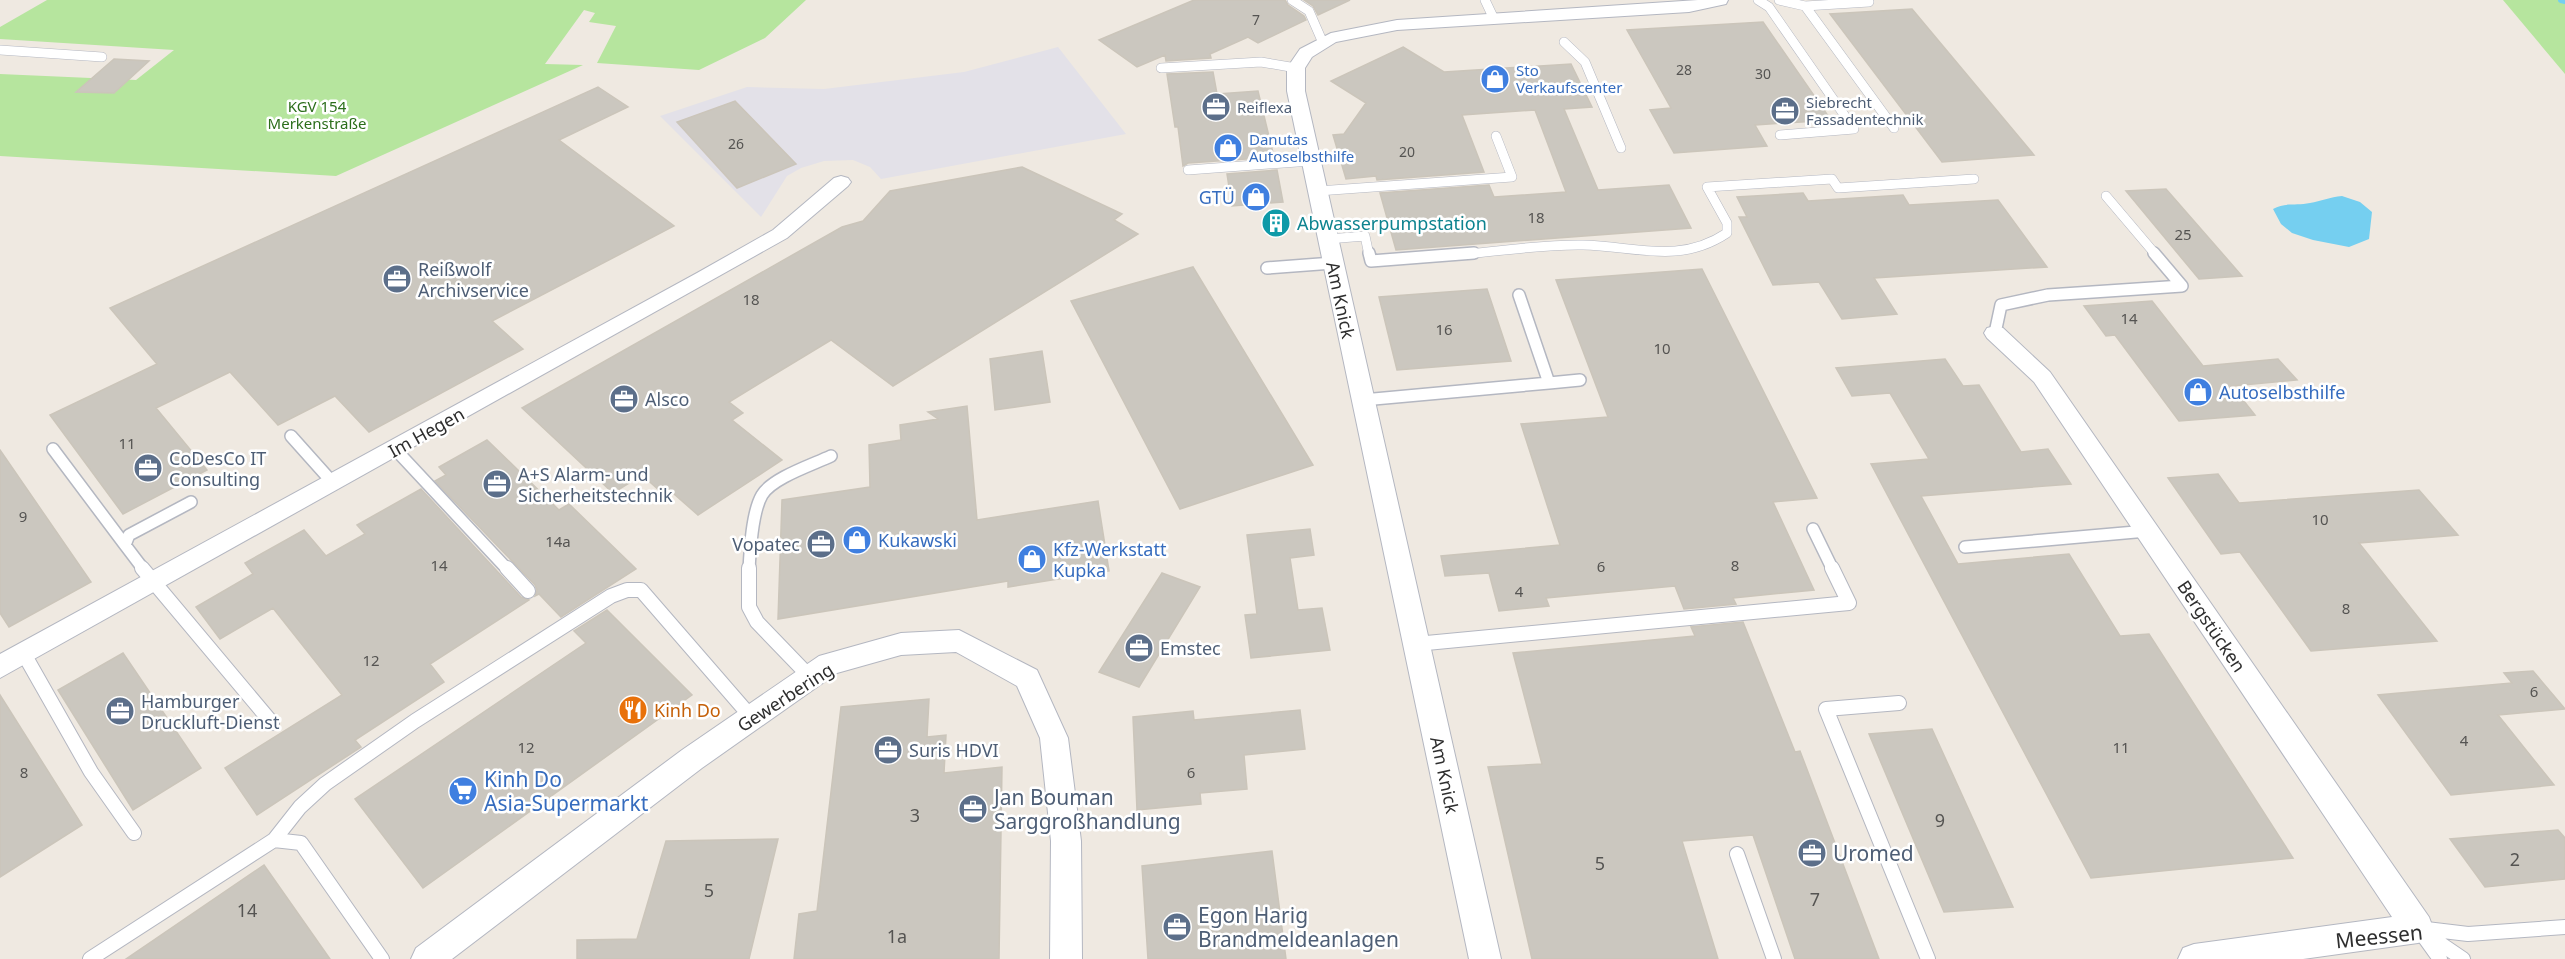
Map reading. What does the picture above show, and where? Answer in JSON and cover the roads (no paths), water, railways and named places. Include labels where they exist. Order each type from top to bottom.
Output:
[{"type":"street","points":[[1296,68],[1306,53],[1331,38],[1490,10],[1689,7],[1720,0]]},
{"type":"street","name":"Am Knick","points":[[1296,68],[1296,91],[1485,959]]},
{"type":"street","name":"Im Hegen","points":[[0,667],[704,279],[780,234],[841,182]]},
{"type":"street","name":"Bergstücken","points":[[1995,333],[2042,377],[2418,928]]},
{"type":"street","name":"Gewerbering","points":[[427,959],[692,759],[829,664],[901,644],[959,641],[1027,678],[1054,738],[1066,842],[1066,959]]},
{"type":"street","name":"Meessen","points":[[2194,959],[2418,928]]},
{"type":"lane","points":[[1293,0],[1309,10],[1323,43]]},
{"type":"lane","points":[[1758,0],[1769,7],[1854,129],[1780,135]]},
{"type":"lane","points":[[1779,0],[1805,6],[1869,2]]},
{"type":"lane","points":[[1805,6],[1894,128]]},
{"type":"lane","points":[[1564,42],[1585,62],[1621,148]]},
{"type":"lane","points":[[0,50],[102,57]]},
{"type":"lane","points":[[1161,68],[1261,62],[1296,68]]},
{"type":"lane","points":[[1318,192],[1512,177],[1496,136]]},
{"type":"lane","points":[[1188,170],[1311,161]]},
{"type":"lane","points":[[1328,239],[1365,236],[1371,261],[1583,245],[1657,253],[1712,243],[1727,233],[1727,223],[1707,187],[1832,179],[1838,188],[1974,179]]},
{"type":"lane","points":[[1995,333],[2001,305],[2048,295],[2182,286],[2106,196]]},
{"type":"lane","points":[[1267,268],[1333,263]]},
{"type":"lane","points":[[1519,295],[1549,383]]},
{"type":"lane","points":[[1363,399],[1580,380]]},
{"type":"lane","points":[[291,436],[333,483]]},
{"type":"lane","points":[[53,448],[153,582],[272,723]]},
{"type":"lane","points":[[395,449],[528,591]]},
{"type":"lane","points":[[810,677],[757,622],[749,607],[752,532],[762,495],[781,479],[831,456]]},
{"type":"lane","points":[[125,545],[129,535],[191,502]]},
{"type":"lane","points":[[1416,644],[1849,603],[1813,529]]},
{"type":"lane","points":[[1965,547],[2147,531]]},
{"type":"lane","points":[[90,959],[274,840],[300,807],[325,784],[415,721],[611,596],[627,590],[640,590],[752,718]]},
{"type":"lane","points":[[24,654],[91,772],[134,834]]},
{"type":"lane","points":[[1899,703],[1826,709],[1928,959]]},
{"type":"lane","points":[[274,840],[302,843],[382,959]]},
{"type":"lane","points":[[1737,854],[1774,959]]},
{"type":"lane","name":"Meessen","points":[[2418,928],[2468,934],[2565,927]]},
{"type":"lane","points":[[2418,928],[2440,959]]},
{"type":"lane","points":[[2418,928],[2463,959]]},
{"type":"water","points":[[2342,196],[2360,202],[2372,212],[2369,239],[2349,247],[2292,233],[2281,224],[2273,209],[2282,206],[2305,204]]},
{"type":"waterway","points":[[2561,0],[2565,1]]},
{"type":"place","name":"Sto Verkaufscenter","points":[[1495,79]]},
{"type":"place","name":"Reiflexa","points":[[1216,107]]},
{"type":"place","name":"Siebrecht Fassadentechnik","points":[[1785,111]]},
{"type":"place","name":"Danutas Autoselbsthilfe","points":[[1228,148]]},
{"type":"place","name":"GTÜ","points":[[1256,197]]},
{"type":"place","name":"Abwasserpumpstation","points":[[1276,223]]},
{"type":"place","name":"Reißwolf Archivservice","points":[[397,279]]},
{"type":"place","name":"Autoselbsthilfe","points":[[2198,392]]},
{"type":"place","name":"Alsco","points":[[624,399]]},
{"type":"place","name":"CoDesCo IT Consulting","points":[[148,468]]},
{"type":"place","name":"A+S Alarm- und Sicherheitstechnik","points":[[497,484]]},
{"type":"place","name":"Kukawski","points":[[857,540]]},
{"type":"place","name":"Vopatec","points":[[821,544]]},
{"type":"place","name":"Kfz-Werkstatt Kupka","points":[[1032,559]]},
{"type":"place","name":"Emstec","points":[[1139,648]]},
{"type":"place","name":"Kinh Do","points":[[633,710]]},
{"type":"place","name":"Hamburger Druckluft-Dienst","points":[[120,711]]},
{"type":"place","name":"Suris HDVI","points":[[888,750]]},
{"type":"place","name":"Kinh Do Asia-Supermarkt","points":[[463,791]]},
{"type":"place","name":"Jan Bouman Sarggroßhandlung","points":[[973,809]]},
{"type":"place","name":"Uromed","points":[[1812,853]]},
{"type":"place","name":"Egon Harig Brandmeldeanlagen","points":[[1177,927]]},
{"type":"park label","name":"KGV 154 Merkenstraße","points":[[317,114]]}]
